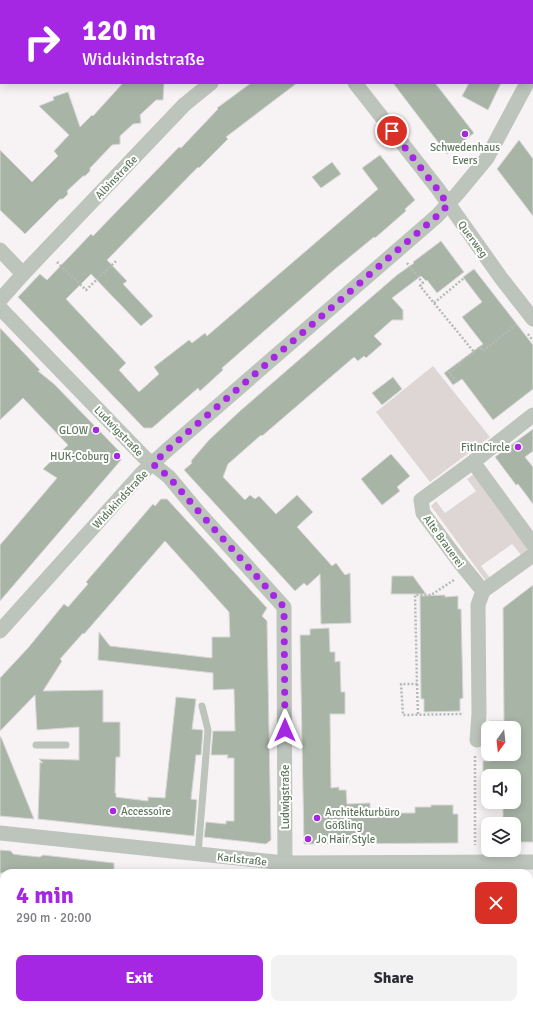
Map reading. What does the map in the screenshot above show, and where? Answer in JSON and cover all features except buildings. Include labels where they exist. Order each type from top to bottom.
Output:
[{"type":"street","name":"Albinstraße","points":[[23,274],[184,105],[210,84]]},
{"type":"street","name":"Querweg","points":[[356,84],[438,190],[501,278],[526,320]]},
{"type":"street","name":"Widukindstraße","points":[[0,631],[142,473],[448,205],[486,158],[526,84]]},
{"type":"street","points":[[0,250],[23,274],[0,300]]},
{"type":"street","name":"Ludwigstraße","points":[[0,308],[144,457],[169,477],[284,607],[285,868]]},
{"type":"street","name":"Alte Brauerei","points":[[483,591],[466,572],[423,513],[421,500],[533,415]]},
{"type":"street","points":[[473,462],[533,544]]},
{"type":"street","points":[[477,740],[479,714],[478,605],[483,591],[533,555]]},
{"type":"street","name":"Karlstraße","points":[[0,833],[198,854],[285,868],[475,862],[533,862]]},
{"type":"lane","points":[[198,854],[208,730],[202,706]]},
{"type":"lane","points":[[36,745],[66,745]]},
{"type":"path","points":[[397,250],[423,283],[420,286],[474,352]]},
{"type":"path","points":[[54,258],[86,290],[116,262]]},
{"type":"path","points":[[434,303],[464,278]]},
{"type":"path","points":[[457,382],[450,373],[461,364],[460,363],[480,348],[483,351],[526,320]]},
{"type":"path","points":[[418,715],[415,595],[431,595],[466,572]]},
{"type":"path","points":[[417,684],[401,684],[403,715],[479,714]]},
{"type":"path","points":[[475,862],[475,751],[477,740]]},
{"type":"shaded area","points":[[433,366],[490,437],[430,482],[376,412]]},
{"type":"shaded area","points":[[474,474],[529,549],[521,555],[512,544],[481,566],[490,578],[486,581],[431,506],[436,501],[445,513],[476,491],[467,479]]},
{"type":"place","name":"Schwedenhaus Evers","points":[[465,134]]},
{"type":"place","name":"GLOW","points":[[96,430]]},
{"type":"place","name":"FitInCircle","points":[[518,447]]},
{"type":"place","name":"HUK-Coburg","points":[[117,456]]},
{"type":"place","name":"Accessoire","points":[[113,811]]},
{"type":"place","name":"Architekturbüro Gößling","points":[[317,818]]},
{"type":"place","name":"Jo Hair Style","points":[[308,839]]},
{"type":"route","points":[[285,730],[284,607],[169,477],[153,464],[448,205],[392,131]]}]
